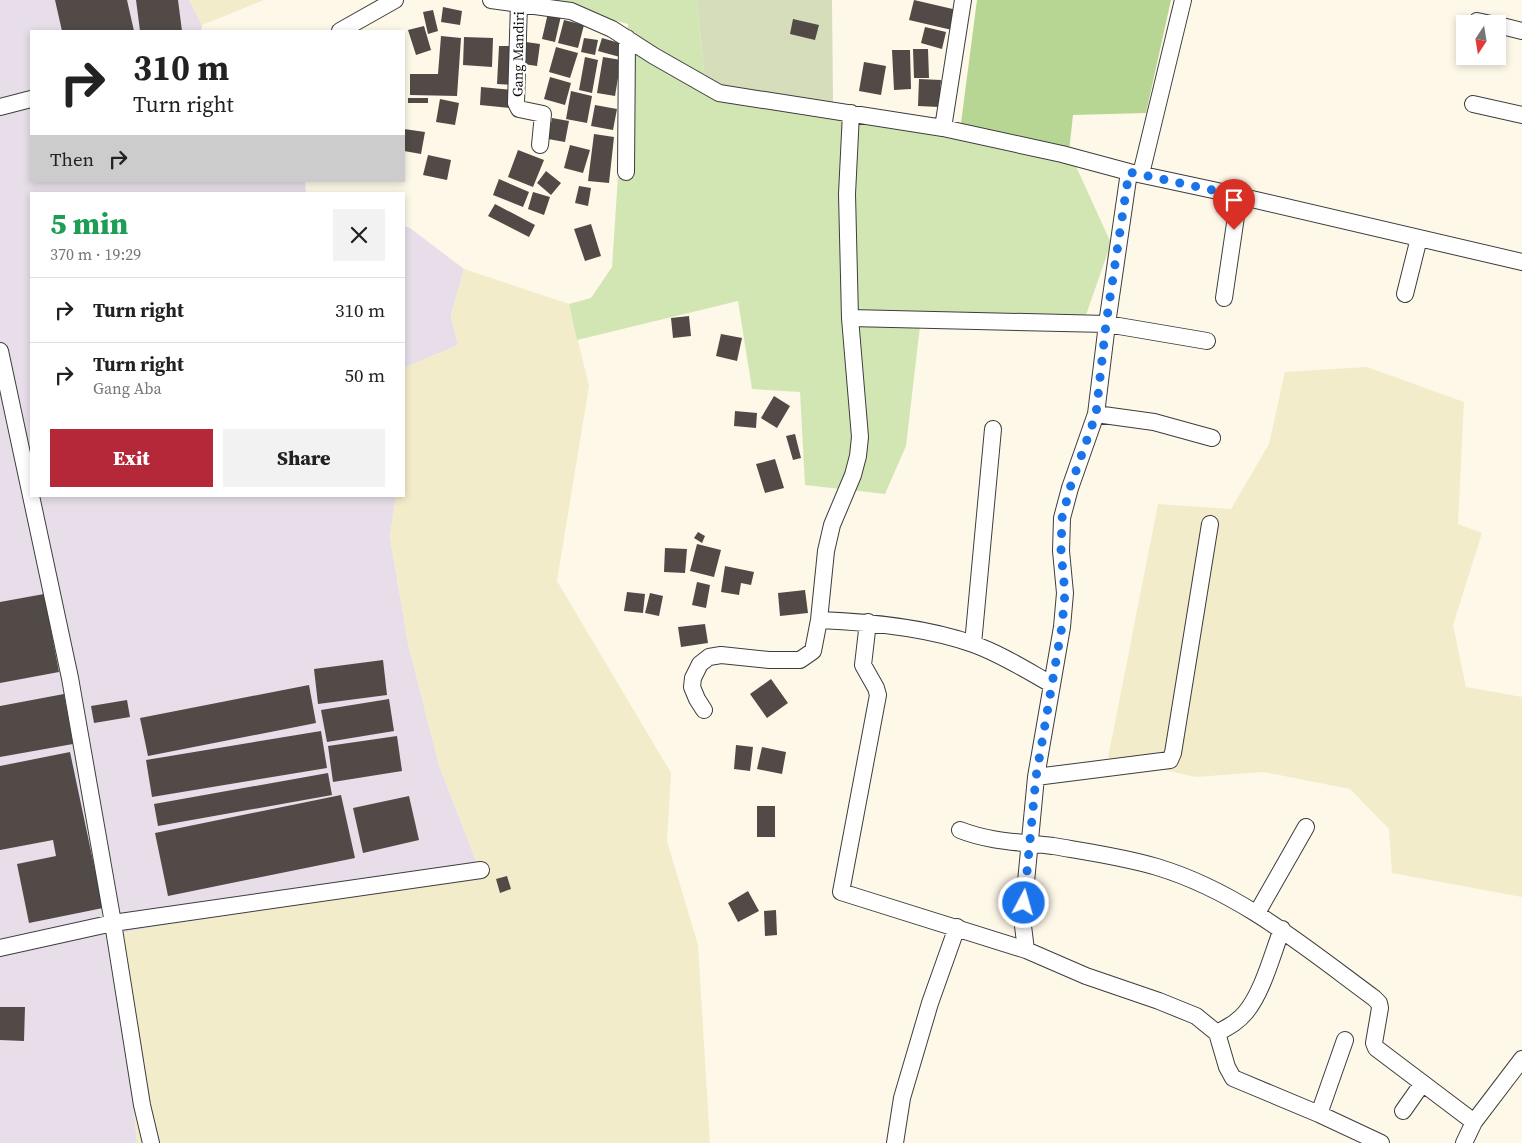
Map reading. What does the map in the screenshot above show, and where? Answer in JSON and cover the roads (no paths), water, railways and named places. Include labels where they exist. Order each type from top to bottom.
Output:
[{"type":"street","points":[[348,29],[395,0]]},
{"type":"street","points":[[943,128],[963,0]]},
{"type":"street","points":[[1026,950],[1023,926],[1036,777],[1062,626],[1065,593],[1061,551],[1062,518],[1070,488],[1096,414],[1106,324],[1135,173],[1183,0]]},
{"type":"street","points":[[504,1],[571,11],[612,29],[662,61],[719,93],[943,128],[1062,154],[1135,173],[1522,262]]},
{"type":"street","name":"Gang Mandiri","points":[[504,1],[516,103],[519,109],[543,114],[540,145]]},
{"type":"street","points":[[1506,27],[1522,31]]},
{"type":"street","points":[[626,172],[627,38]]},
{"type":"street","points":[[0,107],[30,99]]},
{"type":"street","points":[[1473,104],[1522,115]]},
{"type":"street","points":[[704,710],[692,687],[693,678],[700,664],[709,657],[721,655],[769,660],[800,660],[813,651],[819,620],[826,551],[832,526],[853,475],[860,437],[850,318],[847,194],[851,113]]},
{"type":"street","points":[[1224,298],[1240,196]]},
{"type":"street","points":[[1405,294],[1419,238]]},
{"type":"street","points":[[850,318],[1106,324],[1206,341]]},
{"type":"street","points":[[0,351],[30,491]]},
{"type":"street","points":[[1096,414],[1154,422],[1212,438]]},
{"type":"street","points":[[973,644],[993,429]]},
{"type":"street","points":[[31,497],[70,678],[113,923],[142,1105],[151,1143]]},
{"type":"street","points":[[1036,777],[1170,760],[1173,753],[1210,524]]},
{"type":"street","points":[[819,620],[868,622],[933,634],[973,644],[1006,658],[1051,684]]},
{"type":"street","points":[[868,622],[862,665],[876,688],[878,695],[841,892],[1026,950],[1086,976],[1196,1016],[1217,1033],[1227,1067],[1233,1078],[1319,1114],[1381,1143]]},
{"type":"street","points":[[1257,913],[1306,827]]},
{"type":"street","points":[[960,830],[986,838],[1030,845],[1053,846],[1111,856],[1157,867],[1194,880],[1257,913],[1282,929],[1377,1000],[1380,1008],[1374,1046],[1474,1122]]},
{"type":"street","points":[[0,948],[113,923],[482,870]]},
{"type":"street","points":[[895,1143],[902,1098],[930,1003],[957,927]]},
{"type":"street","points":[[1217,1033],[1235,1023],[1246,1012],[1258,992],[1282,929]]},
{"type":"street","points":[[1319,1114],[1345,1040]]},
{"type":"street","points":[[1464,1143],[1474,1122],[1522,1058]]},
{"type":"street","points":[[1403,1111],[1422,1084]]}]
